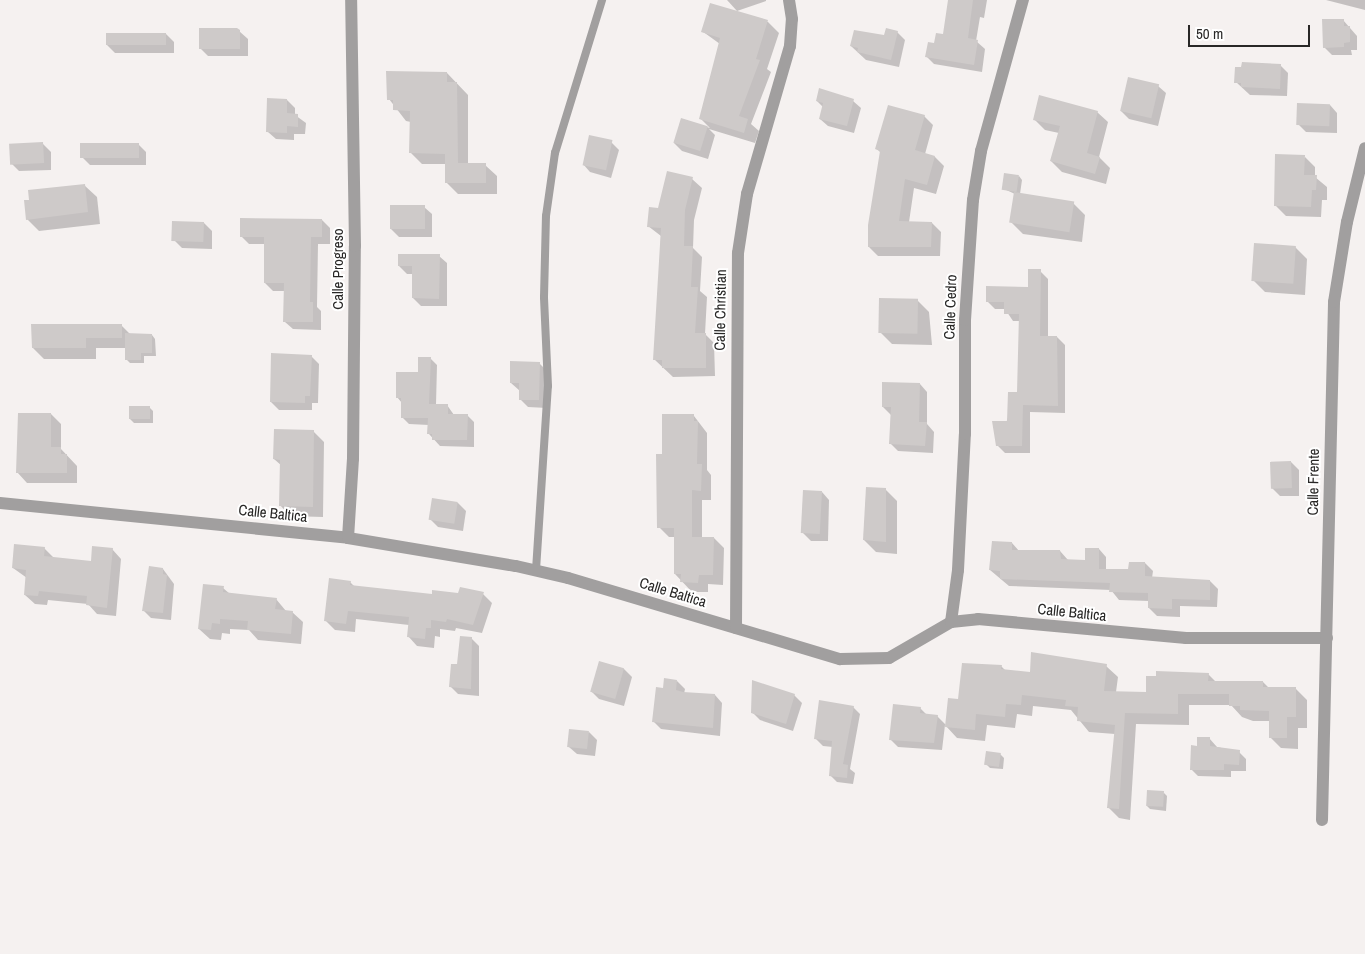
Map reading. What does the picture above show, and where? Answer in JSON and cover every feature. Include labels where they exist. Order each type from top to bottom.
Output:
[{"type":"street","name":"Calle Progreso","points":[[348,538],[352,459],[355,246],[351,0]]},
{"type":"street","name":"Calle Christian","points":[[736,628],[738,253],[747,194],[790,46],[792,19],[789,0]]},
{"type":"street","name":"Calle Cedro","points":[[950,622],[958,570],[965,434],[966,320],[973,200],[981,152],[1023,0]]},
{"type":"street","name":"Calle Frente","points":[[1322,820],[1334,302],[1346,222],[1365,148]]},
{"type":"street","name":"Calle Baltica","points":[[0,503],[348,538],[536,570],[840,658],[889,658],[950,622],[997,620],[1186,638],[1327,638]]},
{"type":"lane","points":[[536,570],[548,386],[544,297],[546,216],[555,152],[602,0]]},
{"type":"building","points":[[948,0],[973,0],[968,38],[978,40],[974,65],[925,57],[928,42],[934,43],[936,33],[943,34]]},
{"type":"building","points":[[710,3],[768,20],[756,59],[760,60],[739,116],[748,119],[744,133],[699,119],[720,38],[701,32]]},
{"type":"building","points":[[1322,19],[1344,19],[1344,26],[1350,26],[1350,42],[1344,43],[1344,47],[1323,48]]},
{"type":"building","points":[[199,28],[237,28],[240,30],[240,49],[199,49]]},
{"type":"building","points":[[886,28],[898,31],[891,60],[857,52],[858,48],[850,46],[854,30],[884,35]]},
{"type":"building","points":[[106,33],[166,33],[166,45],[106,45]]},
{"type":"building","points":[[1242,62],[1281,64],[1280,89],[1241,87],[1241,83],[1234,83],[1235,67],[1241,67]]},
{"type":"building","points":[[386,71],[447,72],[447,82],[457,82],[458,163],[486,163],[486,183],[445,183],[445,154],[409,153],[410,111],[393,110],[393,100],[387,100]]},
{"type":"building","points":[[1128,77],[1159,84],[1151,118],[1120,111]]},
{"type":"building","points":[[819,88],[854,99],[847,126],[819,119],[823,103],[816,101]]},
{"type":"building","points":[[1039,95],[1098,111],[1087,153],[1100,157],[1095,174],[1050,161],[1060,126],[1033,120]]},
{"type":"building","points":[[267,98],[287,99],[287,113],[298,114],[298,127],[287,126],[287,133],[266,132]]},
{"type":"building","points":[[1297,103],[1330,104],[1329,126],[1296,125]]},
{"type":"building","points":[[888,105],[925,115],[915,150],[935,156],[927,185],[905,179],[899,221],[932,222],[931,247],[868,247],[868,225],[880,151],[875,149]]},
{"type":"building","points":[[681,118],[708,126],[700,151],[673,143]]},
{"type":"building","points":[[589,135],[612,140],[606,170],[583,165]]},
{"type":"building","points":[[43,142],[44,163],[10,165],[9,144]]},
{"type":"building","points":[[80,143],[139,143],[139,158],[80,158]]},
{"type":"building","points":[[1275,154],[1305,155],[1304,175],[1317,175],[1316,190],[1312,190],[1311,207],[1274,206]]},
{"type":"building","points":[[667,171],[693,177],[685,210],[684,246],[693,246],[691,287],[698,287],[695,333],[706,333],[706,368],[662,368],[662,360],[653,360],[661,228],[647,227],[649,207],[658,208]]},
{"type":"building","points":[[1004,173],[1019,175],[1016,192],[1002,190]]},
{"type":"building","points":[[85,184],[88,212],[26,220],[24,200],[29,200],[28,190]]},
{"type":"building","points":[[1014,192],[1074,202],[1069,232],[1009,223]]},
{"type":"building","points":[[390,205],[425,205],[425,229],[390,229]]},
{"type":"building","points":[[240,218],[322,219],[322,237],[311,237],[310,302],[313,302],[313,322],[283,322],[284,283],[264,283],[264,237],[240,237]]},
{"type":"building","points":[[172,221],[204,222],[203,242],[171,241]]},
{"type":"building","points":[[1254,243],[1296,246],[1293,284],[1251,281]]},
{"type":"building","points":[[398,254],[440,254],[439,299],[412,298],[412,266],[398,266]]},
{"type":"building","points":[[1028,269],[1041,269],[1040,336],[1057,336],[1058,406],[1023,405],[1022,446],[996,446],[992,421],[1007,421],[1008,392],[1017,392],[1019,314],[1004,314],[1004,302],[986,302],[986,286],[1028,287]]},
{"type":"building","points":[[879,298],[918,299],[917,334],[878,333]]},
{"type":"building","points":[[31,324],[122,324],[122,338],[86,338],[86,348],[32,348]]},
{"type":"building","points":[[125,333],[152,334],[152,353],[141,353],[141,360],[125,360]]},
{"type":"building","points":[[271,353],[312,355],[310,396],[305,396],[305,403],[270,402]]},
{"type":"building","points":[[418,357],[431,357],[429,404],[448,404],[448,414],[468,414],[467,440],[432,440],[432,434],[427,434],[428,418],[401,418],[401,398],[396,398],[396,372],[418,372]]},
{"type":"building","points":[[510,361],[540,362],[539,400],[519,400],[519,383],[510,383]]},
{"type":"building","points":[[882,382],[920,383],[919,422],[927,422],[925,446],[889,444],[891,407],[882,407]]},
{"type":"building","points":[[129,406],[150,406],[150,419],[129,419]]},
{"type":"building","points":[[18,413],[51,413],[51,447],[61,447],[61,454],[67,454],[67,473],[16,473]]},
{"type":"building","points":[[662,414],[694,414],[694,421],[698,421],[697,464],[702,464],[701,491],[692,490],[692,537],[714,537],[713,575],[699,575],[698,583],[680,582],[681,574],[674,574],[674,528],[657,528],[656,454],[662,454]]},
{"type":"building","points":[[274,429],[314,430],[313,507],[279,506],[280,460],[273,459]]},
{"type":"building","points":[[1291,461],[1292,488],[1271,489],[1270,462]]},
{"type":"building","points":[[866,487],[886,488],[886,542],[863,540]]},
{"type":"building","points":[[803,490],[822,491],[820,534],[801,533]]},
{"type":"building","points":[[432,498],[458,502],[454,524],[429,520]]},
{"type":"building","points":[[992,541],[1012,542],[1012,550],[1060,550],[1061,559],[1085,560],[1085,548],[1099,548],[1099,569],[1128,569],[1129,562],[1145,562],[1145,576],[1210,580],[1210,600],[1172,599],[1172,609],[1148,608],[1148,593],[1109,592],[1110,583],[1000,579],[1000,571],[989,570]]},
{"type":"building","points":[[14,544],[45,547],[44,556],[91,561],[92,546],[113,548],[107,608],[86,605],[87,596],[39,591],[38,596],[24,595],[26,570],[12,568]]},
{"type":"building","points":[[149,566],[163,568],[163,574],[167,575],[163,613],[142,611]]},
{"type":"building","points":[[329,578],[351,581],[350,585],[432,594],[432,590],[458,593],[460,587],[484,592],[473,625],[447,619],[446,622],[431,620],[431,628],[426,628],[425,639],[407,637],[409,617],[348,611],[346,624],[324,621]]},
{"type":"building","points":[[203,584],[224,586],[223,592],[277,598],[275,609],[293,611],[291,634],[247,630],[248,621],[220,619],[220,624],[212,623],[211,630],[198,629]]},
{"type":"building","points":[[460,636],[472,637],[471,689],[449,687],[451,664],[457,664]]},
{"type":"building","points":[[1031,652],[1107,664],[1104,691],[1146,692],[1146,676],[1156,676],[1156,671],[1209,673],[1208,681],[1263,681],[1263,687],[1296,687],[1296,717],[1287,717],[1287,738],[1269,738],[1269,711],[1240,710],[1240,706],[1229,706],[1229,694],[1178,694],[1178,714],[1125,713],[1119,809],[1107,808],[1115,725],[1077,721],[1078,707],[1065,706],[1066,700],[1022,695],[1021,705],[1006,704],[1005,717],[976,714],[975,730],[945,727],[948,698],[958,699],[962,663],[1002,665],[1001,669],[1030,672]]},
{"type":"building","points":[[599,661],[624,668],[615,699],[590,692]]},
{"type":"building","points":[[664,678],[677,680],[676,690],[715,694],[713,728],[652,722],[656,687],[663,688]]},
{"type":"building","points":[[752,680],[795,694],[786,724],[751,713]]},
{"type":"building","points":[[819,700],[854,706],[843,764],[848,765],[847,778],[829,776],[832,741],[814,739]]},
{"type":"building","points":[[893,704],[921,707],[920,713],[938,715],[934,743],[889,740]]},
{"type":"building","points":[[569,729],[589,731],[587,749],[567,747]]},
{"type":"building","points":[[1197,737],[1210,737],[1210,746],[1240,750],[1239,765],[1224,764],[1224,770],[1190,770],[1191,745],[1197,746]]},
{"type":"building","points":[[986,751],[1001,753],[999,767],[984,765]]},
{"type":"building","points":[[1147,790],[1164,791],[1163,807],[1146,806]]}]
